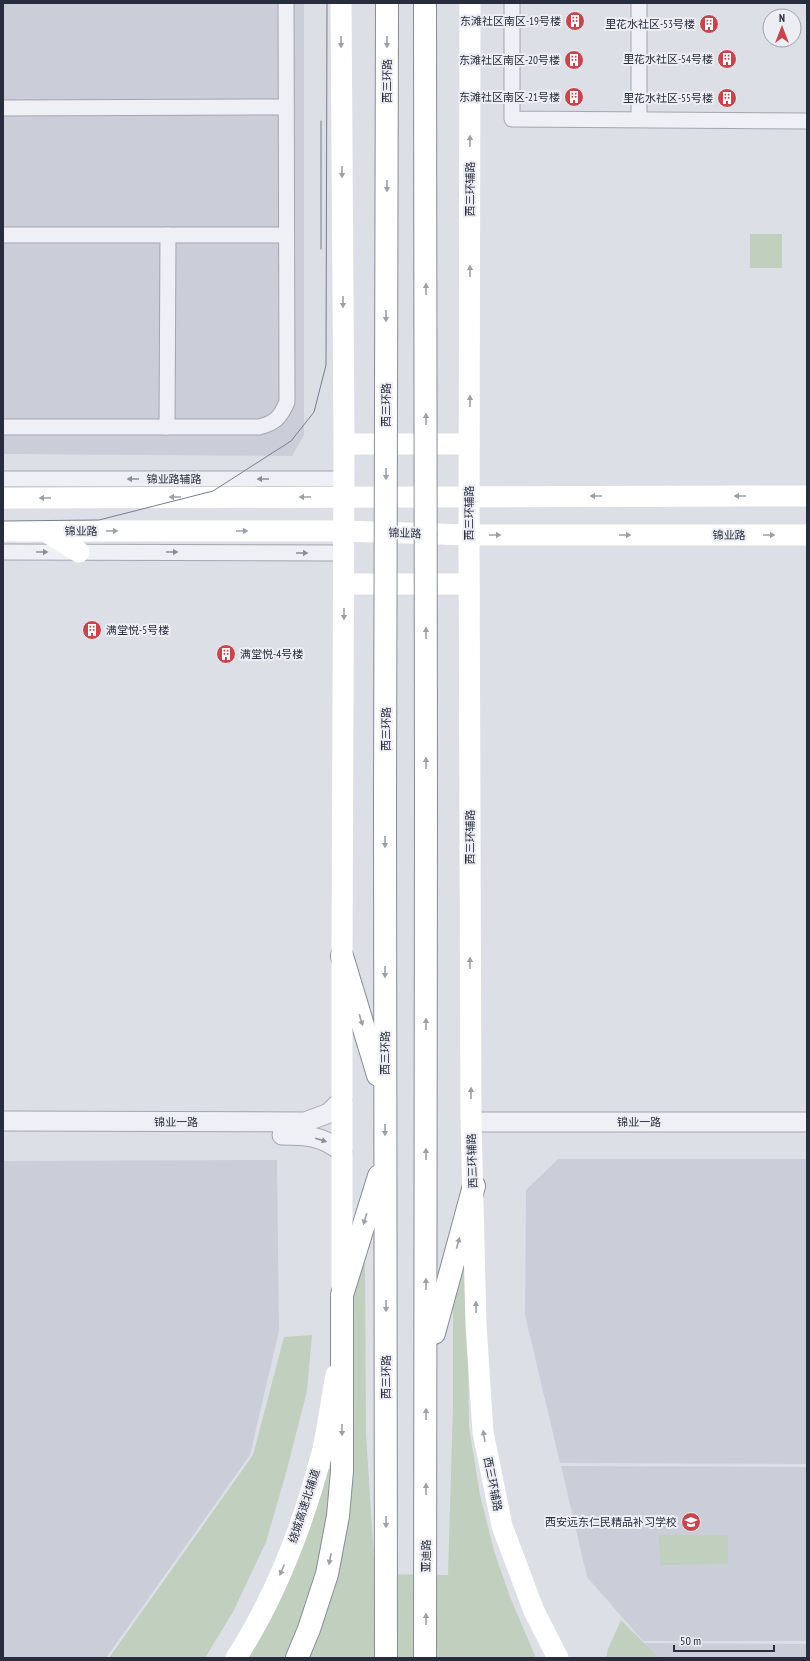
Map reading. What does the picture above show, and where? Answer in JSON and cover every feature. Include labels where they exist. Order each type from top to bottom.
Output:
[{"type":"highway","name":"西三环路","points":[[386,1658],[385,803],[387,3]]},
{"type":"highway","points":[[425,3],[426,1362]]},
{"type":"highway","points":[[342,956],[385,1097]]},
{"type":"highway","points":[[297,1658],[309,1629],[327,1574],[338,1516],[342,1471],[342,1295],[385,1155]]},
{"type":"highway","points":[[426,1362],[474,1186]]},
{"type":"highway","name":"亚迪路","points":[[426,1362],[426,1658]]},
{"type":"main road","points":[[341,3],[344,444],[342,1295]]},
{"type":"main road","name":"西三环辅路","points":[[470,3],[469,584],[471,1128],[474,1186],[476,1325],[483,1432],[502,1526],[534,1611],[558,1658]]},
{"type":"main road","points":[[344,444],[470,444]]},
{"type":"main road","points":[[3,498],[344,488],[469,496],[807,496]]},
{"type":"main road","name":"锦业路","points":[[3,531],[344,531],[469,535],[807,535]]},
{"type":"main road","points":[[45,531],[78,552]]},
{"type":"main road","points":[[344,584],[469,584]]},
{"type":"main road","name":"绕城高速北辅道","points":[[236,1658],[263,1612],[284,1567],[301,1517],[322,1453],[342,1343]]},
{"type":"main road","points":[[502,1526],[521,1608],[543,1658]]},
{"type":"street","points":[[3,427],[259,427],[272,424],[282,412],[287,402],[286,3]]},
{"type":"street","points":[[512,3],[512,119],[807,121]]},
{"type":"street","points":[[639,3],[639,119]]},
{"type":"street","points":[[3,108],[286,107]]},
{"type":"street","points":[[3,235],[286,235]]},
{"type":"street","points":[[167,427],[168,235]]},
{"type":"street","name":"锦业路辅路","points":[[3,479],[344,488]]},
{"type":"street","points":[[3,552],[344,553]]},
{"type":"street","name":"锦业一路","points":[[3,1122],[305,1122],[329,1114],[342,1100]]},
{"type":"street","name":"锦业一路","points":[[471,1128],[807,1122]]},
{"type":"street","name":"锦业一路","points":[[471,1128],[807,1135]]},
{"type":"street","name":"锦业一路","points":[[3,1134],[305,1135],[330,1142],[342,1152]]},
{"type":"shaded area","points":[[3,3],[304,3],[304,435],[292,456],[3,454]]},
{"type":"shaded area","points":[[558,1159],[807,1159],[807,1464],[560,1463],[525,1315],[526,1190]]},
{"type":"shaded area","points":[[277,1160],[279,1331],[250,1455],[106,1658],[3,1658],[3,1161]]},
{"type":"shaded area","name":"西安远东仁民精品补习学校","points":[[561,1466],[807,1467],[807,1641],[643,1641],[587,1577]]},
{"type":"shaded area","points":[[644,1643],[807,1644],[807,1658],[658,1658]]},
{"type":"green space","points":[[750,234],[782,234],[782,268],[750,268]]},
{"type":"green space","points":[[464,1256],[467,1260],[469,1427],[480,1495],[494,1551],[510,1597],[536,1658],[247,1658],[327,1468],[350,1472],[351,1301],[365,1258],[366,1434],[375,1574],[448,1575],[453,1406],[453,1294]]},
{"type":"green space","points":[[312,1335],[307,1391],[286,1473],[266,1542],[233,1612],[205,1658],[109,1658],[253,1455],[284,1337]]},
{"type":"green space","points":[[659,1535],[728,1535],[728,1564],[660,1565]]},
{"type":"green space","points":[[621,1620],[659,1658],[606,1658],[608,1649]]},
{"type":"tram line","points":[[3,521],[99,520],[213,491],[291,441],[314,412],[326,365],[327,3]]},
{"type":"tram line","points":[[321,121],[321,249]]},
{"type":"place","name":"东滩社区南区-19号楼","points":[[575,21]]},
{"type":"place","name":"里花水社区-53号楼","points":[[709,24]]},
{"type":"place","name":"里花水社区-54号楼","points":[[727,59]]},
{"type":"place","name":"东滩社区南区-20号楼","points":[[574,60]]},
{"type":"place","name":"东滩社区南区-21号楼","points":[[574,97]]},
{"type":"place","name":"里花水社区-55号楼","points":[[727,98]]},
{"type":"place","name":"满堂悦-5号楼","points":[[92,630]]},
{"type":"place","name":"满堂悦-4号楼","points":[[226,654]]},
{"type":"place","name":"西安远东仁民精品补习学校","points":[[691,1522]]}]
